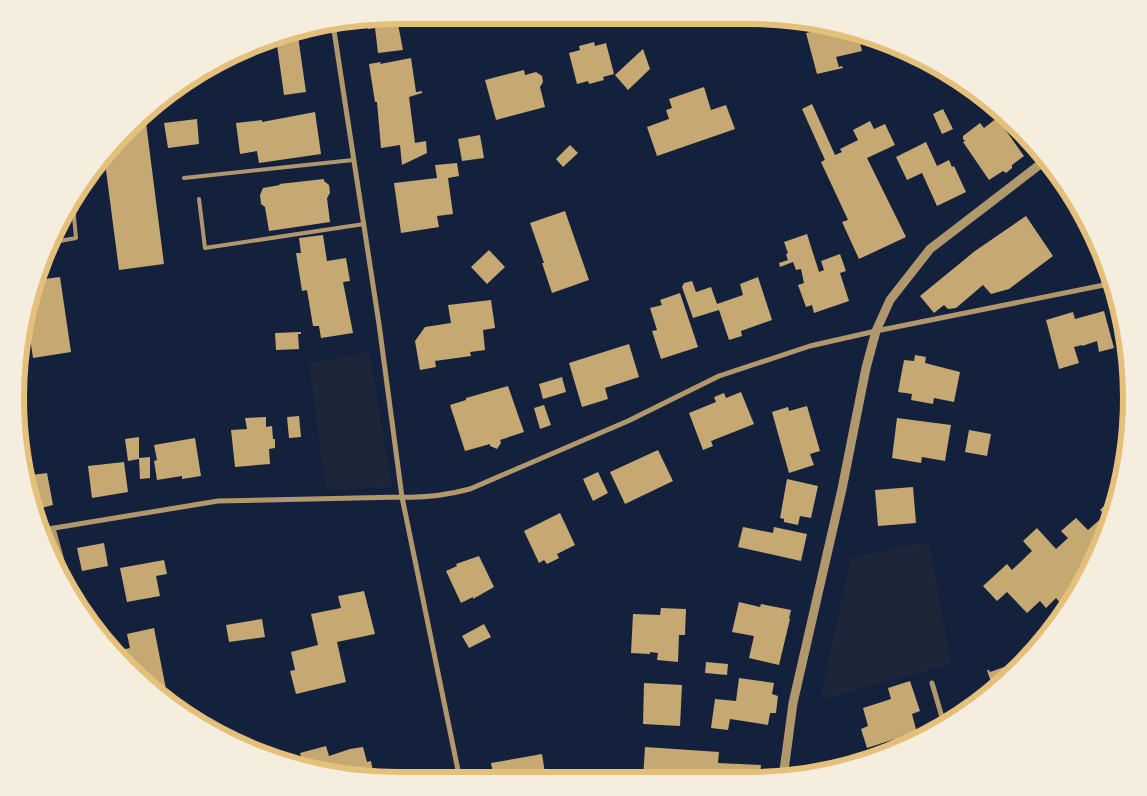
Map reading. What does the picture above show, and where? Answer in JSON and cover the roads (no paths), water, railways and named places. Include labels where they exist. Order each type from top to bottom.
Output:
[{"type":"street","points":[[334,30],[379,324],[402,497],[458,772]]},
{"type":"street","points":[[784,770],[793,703],[842,489],[866,368],[876,331],[890,300],[930,249],[1041,164]]},
{"type":"street","points":[[48,529],[218,501],[435,497],[470,489],[628,421],[719,376],[810,346],[1105,285]]},
{"type":"street","points":[[53,528],[64,567]]},
{"type":"street","points":[[932,683],[942,718]]},
{"type":"lane","points":[[184,178],[353,160]]},
{"type":"lane","points":[[199,200],[205,248],[364,224]]},
{"type":"lane","points":[[58,241],[76,238],[74,212]]}]
